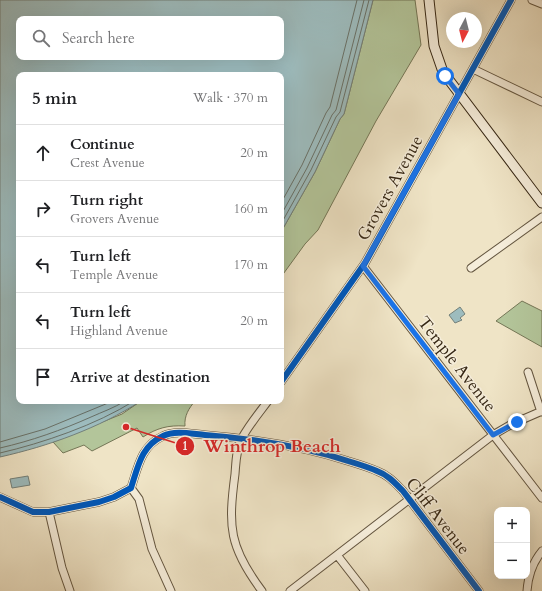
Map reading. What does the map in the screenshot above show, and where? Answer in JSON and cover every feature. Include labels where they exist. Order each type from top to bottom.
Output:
[{"type":"main road","points":[[429,0],[434,43],[441,68],[448,80],[542,203]]},
{"type":"street","name":"Grovers Avenue","points":[[284,378],[363,266],[511,0]]},
{"type":"street","points":[[532,0],[542,4]]},
{"type":"street","points":[[473,69],[542,102]]},
{"type":"street","points":[[472,268],[542,217]]},
{"type":"street","name":"Temple Avenue","points":[[363,266],[542,498]]},
{"type":"street","points":[[290,591],[493,435],[512,424],[542,411],[528,372]]},
{"type":"street","points":[[262,591],[243,563],[236,547],[231,526],[231,510],[237,453],[242,438],[266,404]]},
{"type":"street","name":"Cliff Avenue","points":[[131,488],[144,451],[153,442],[163,436],[177,433],[242,438],[315,451],[376,470],[393,481],[409,499],[479,591]]},
{"type":"street","points":[[0,497],[33,512],[49,512],[99,502],[114,497],[131,488],[139,499],[152,549],[171,591]]},
{"type":"street","points":[[49,512],[62,568],[70,591]]},
{"type":"street","points":[[527,591],[535,561],[542,551]]},
{"type":"street","points":[[337,555],[365,591]]},
{"type":"green space","points":[[373,0],[415,0],[421,45],[376,121],[318,230],[305,244],[284,273],[284,227],[315,172],[340,119],[344,114]]},
{"type":"green space","points":[[522,301],[542,311],[542,347],[496,321]]},
{"type":"green space","points":[[137,404],[193,404],[187,412],[185,426],[163,428],[153,431],[143,437],[137,428],[92,451],[84,445],[63,453],[53,442],[122,414]]},
{"type":"water","points":[[0,0],[373,0],[344,114],[340,119],[315,172],[284,227],[284,72],[16,72],[16,404],[136,404],[91,428],[55,442],[0,457]]},
{"type":"water","points":[[460,307],[465,314],[460,318],[462,320],[455,323],[449,315]]},
{"type":"water","points":[[28,476],[30,485],[12,488],[10,479]]},
{"type":"cycle path","points":[[284,378],[365,263],[511,0]]},
{"type":"cycle path","points":[[0,497],[33,512],[49,512],[99,502],[114,497],[131,488],[141,458],[150,445],[163,436],[173,433],[189,433],[242,439],[295,447],[359,464],[388,477],[403,491],[479,591]]},
{"type":"place","name":"Winthrop Beach","points":[[126,427]]},
{"type":"route","points":[[445,76],[459,94],[363,266],[493,435],[517,422]]}]
